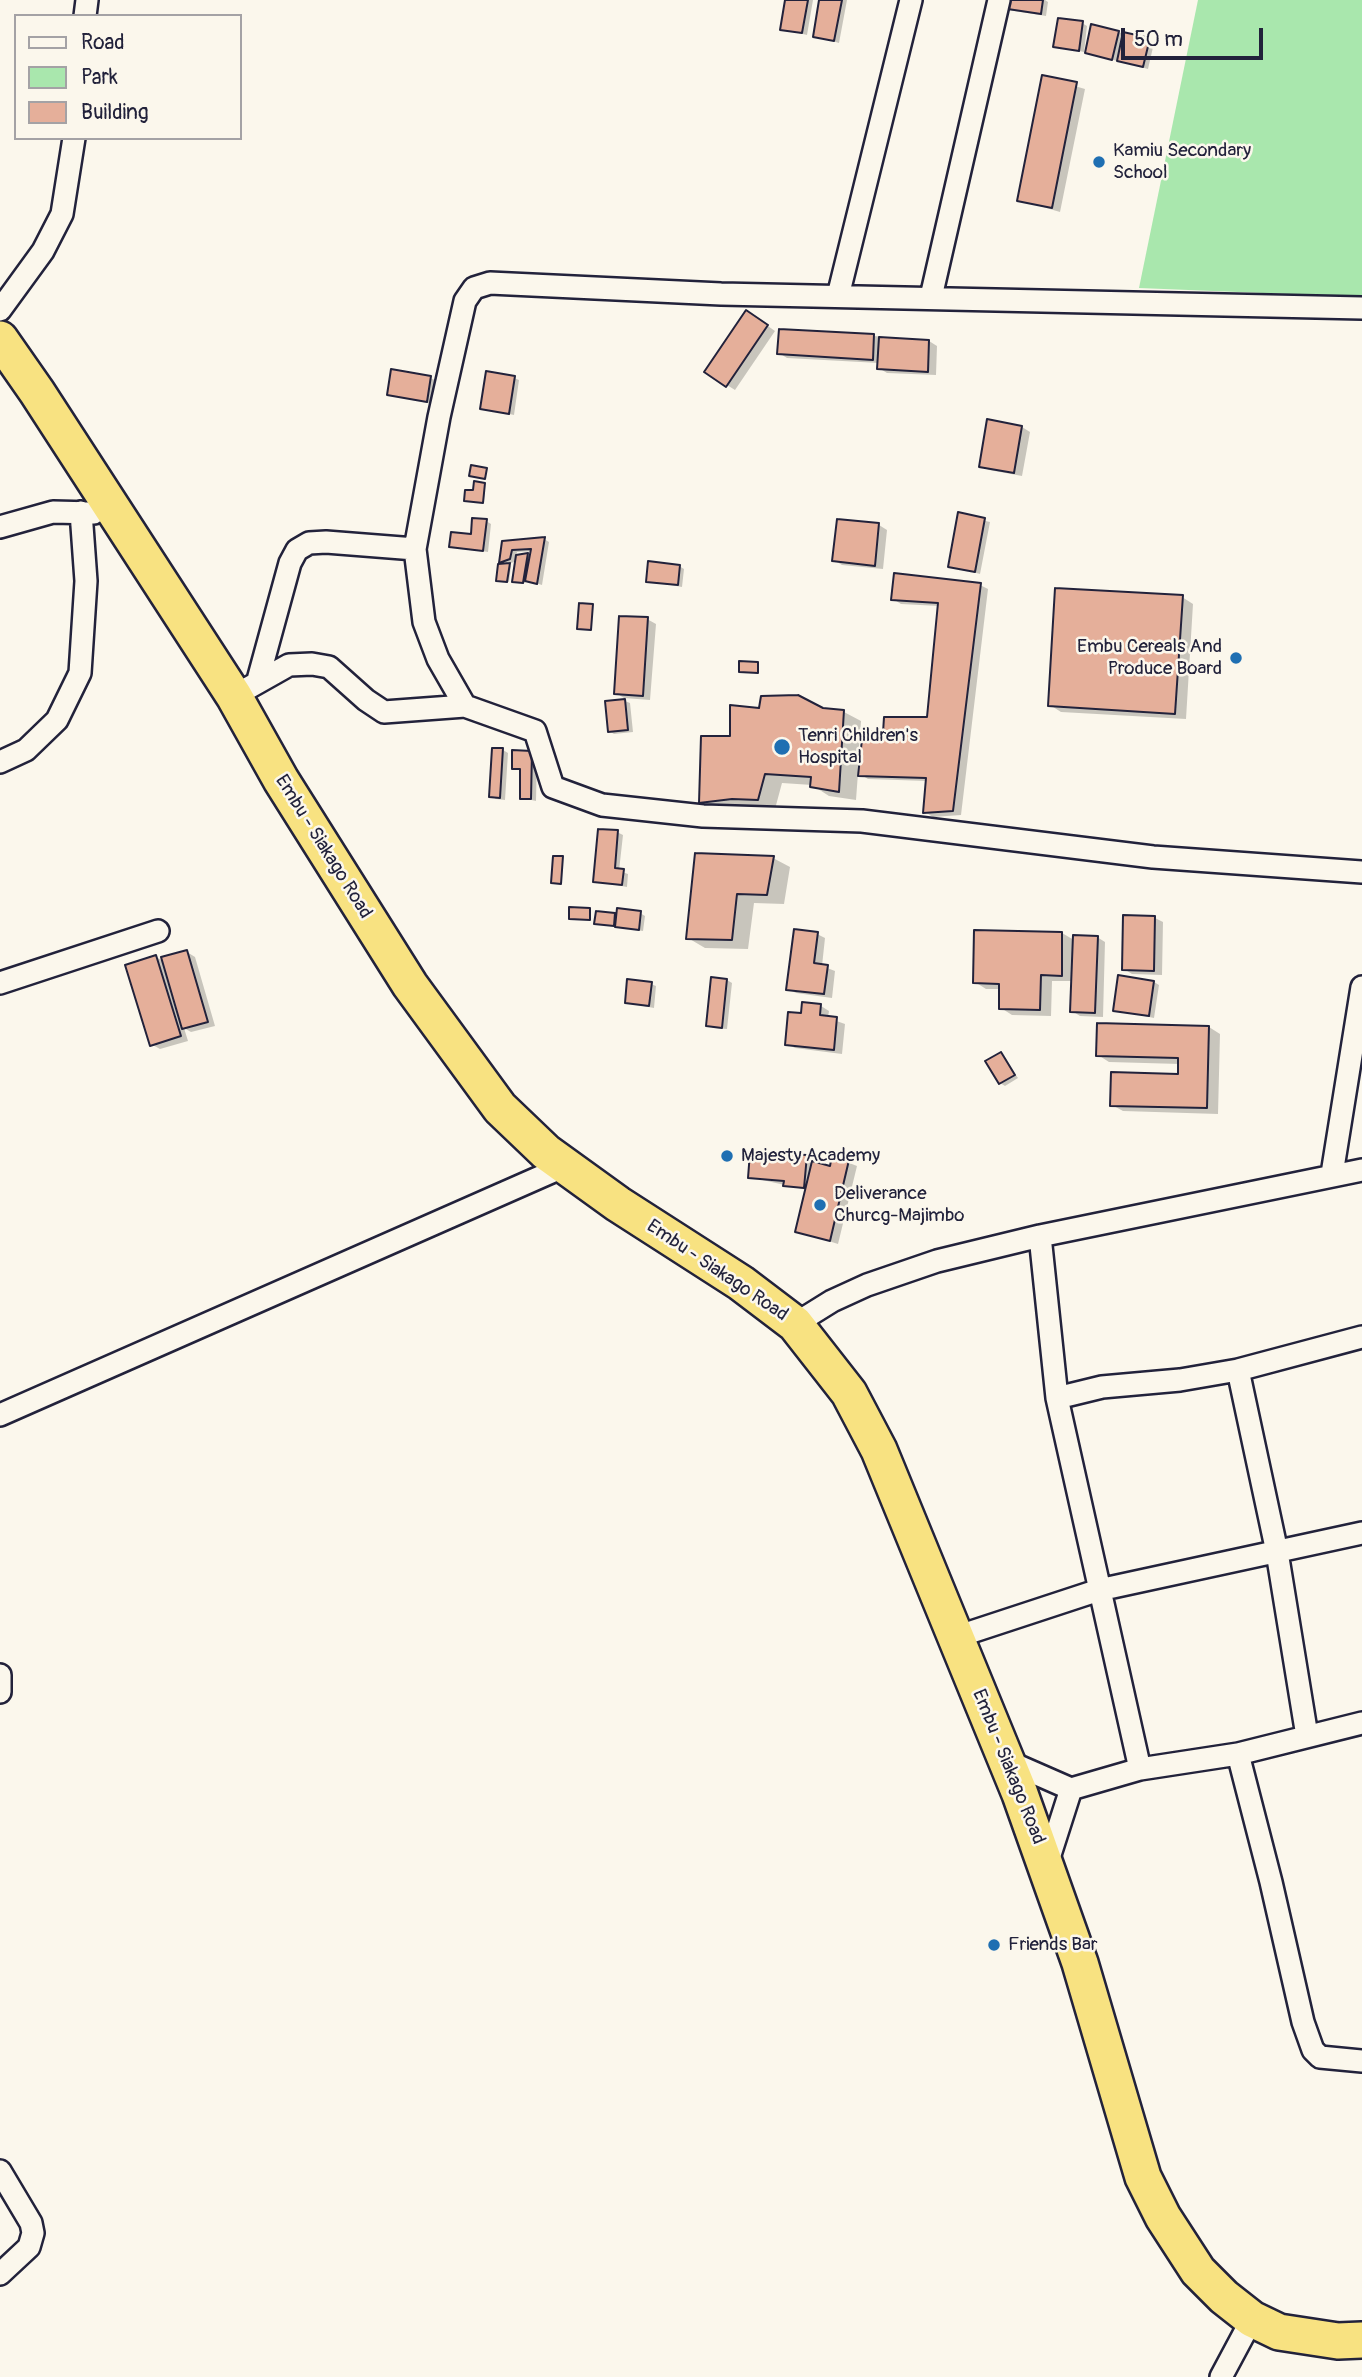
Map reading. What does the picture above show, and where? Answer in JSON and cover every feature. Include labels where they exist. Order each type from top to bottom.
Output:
[{"type":"highway","name":"Embu - Siakago Road","points":[[0,340],[37,392],[97,513],[246,688],[281,780],[410,985],[500,1108],[546,1152],[565,1166],[741,1283],[795,1324],[849,1394],[879,1450],[1047,1864],[1101,2030],[1143,2178],[1163,2217],[1198,2271],[1224,2297],[1252,2319],[1279,2332],[1338,2341],[1362,2340]]},
{"type":"street","points":[[838,296],[911,0]]},
{"type":"street","points":[[931,297],[999,0]]},
{"type":"street","points":[[0,310],[43,251],[62,214],[74,140]]},
{"type":"street","points":[[465,706],[438,659],[424,622],[415,549],[439,417],[466,301],[474,288],[490,283],[838,296],[1362,307]]},
{"type":"street","points":[[0,527],[53,512],[97,513],[86,581],[80,673],[57,720],[26,750],[0,762]]},
{"type":"street","points":[[246,688],[290,564],[298,550],[309,543],[326,542],[415,549]]},
{"type":"street","points":[[246,688],[289,666],[312,664],[329,667],[384,712],[465,706],[534,731],[553,787],[602,805],[704,816],[862,821],[1153,857],[1362,872]]},
{"type":"street","points":[[0,983],[158,931]]},
{"type":"street","points":[[1332,1174],[1362,987]]},
{"type":"street","points":[[0,1415],[565,1166]]},
{"type":"street","points":[[795,1324],[831,1301],[867,1285],[937,1261],[1040,1236],[1332,1174],[1362,1170]]},
{"type":"street","points":[[1040,1236],[1057,1398],[1140,1769]]},
{"type":"street","points":[[1057,1398],[1102,1387],[1180,1380],[1238,1370],[1362,1337]]},
{"type":"street","points":[[1238,1370],[1277,1552],[1307,1736]]},
{"type":"street","points":[[956,1637],[1099,1590],[1362,1533]]},
{"type":"street","points":[[0,1675],[0,1692]]},
{"type":"street","points":[[1007,1761],[1071,1789],[1140,1769],[1238,1754],[1362,1723]]},
{"type":"street","points":[[1238,1754],[1272,1882],[1303,2022],[1313,2050],[1320,2057],[1362,2061]]},
{"type":"street","points":[[1047,1864],[1071,1789]]},
{"type":"street","points":[[0,2171],[32,2222],[33,2234],[29,2247],[0,2274]]},
{"type":"street","points":[[1222,2377],[1252,2319]]},
{"type":"green space","points":[[1198,0],[1362,0],[1362,297],[1139,288]]},
{"type":"building","points":[[785,0],[808,0],[802,33],[780,30]]},
{"type":"building","points":[[819,0],[842,0],[834,41],[813,37]]},
{"type":"building","points":[[1003,0],[1043,0],[1041,14],[1001,8]]},
{"type":"building","points":[[1058,18],[1083,21],[1079,51],[1053,47]]},
{"type":"building","points":[[1091,24],[1119,31],[1112,60],[1085,53]]},
{"type":"building","points":[[1123,32],[1150,38],[1143,67],[1117,61]]},
{"type":"building","points":[[1042,75],[1077,82],[1052,208],[1017,201]]},
{"type":"building","points":[[746,310],[768,325],[726,387],[704,372]]},
{"type":"building","points":[[779,329],[874,334],[873,360],[777,354]]},
{"type":"building","points":[[879,337],[929,340],[928,372],[877,369]]},
{"type":"building","points":[[391,369],[431,376],[427,402],[387,395]]},
{"type":"building","points":[[486,371],[515,376],[509,414],[480,409]]},
{"type":"building","points":[[987,419],[1022,426],[1014,473],[979,467]]},
{"type":"building","points":[[471,465],[487,468],[485,479],[469,476]]},
{"type":"building","points":[[474,481],[485,483],[483,503],[464,501],[465,490],[473,490]]},
{"type":"building","points":[[958,512],[985,518],[975,572],[948,567]]},
{"type":"building","points":[[472,518],[487,519],[483,551],[449,547],[451,532],[471,534]]},
{"type":"building","points":[[837,519],[879,523],[875,566],[832,561]]},
{"type":"building","points":[[545,537],[537,584],[525,581],[531,549],[512,550],[510,559],[499,563],[502,541]]},
{"type":"building","points":[[528,553],[523,583],[512,582],[516,555]]},
{"type":"building","points":[[648,561],[680,565],[678,585],[646,582]]},
{"type":"building","points":[[510,563],[507,582],[496,581],[498,564]]},
{"type":"building","points":[[894,573],[981,583],[953,811],[923,813],[926,778],[858,776],[863,730],[883,733],[884,717],[927,717],[938,603],[891,600]]},
{"type":"building","points":[[1055,588],[1183,595],[1175,714],[1048,706]]},
{"type":"building","points":[[579,603],[593,604],[591,630],[577,629]]},
{"type":"building","points":[[619,616],[648,617],[643,696],[614,694]]},
{"type":"building","points":[[739,661],[758,662],[758,673],[739,672]]},
{"type":"building","name":"Tenri Children's Hospital","points":[[798,695],[823,708],[844,710],[839,792],[810,787],[811,777],[765,774],[758,800],[732,799],[699,803],[701,736],[730,736],[730,705],[759,708],[761,696]]},
{"type":"building","points":[[625,699],[628,730],[608,732],[605,701]]},
{"type":"building","points":[[492,748],[503,748],[500,798],[489,797]]},
{"type":"building","points":[[512,750],[532,751],[531,799],[520,799],[520,769],[512,769]]},
{"type":"building","points":[[598,829],[618,830],[615,868],[624,869],[622,885],[593,882]]},
{"type":"building","points":[[695,853],[774,856],[767,895],[737,894],[732,940],[686,939]]},
{"type":"building","points":[[553,856],[563,856],[561,884],[551,883]]},
{"type":"building","points":[[569,907],[590,908],[590,920],[569,919]]},
{"type":"building","points":[[617,908],[641,911],[639,930],[615,927]]},
{"type":"building","points":[[596,911],[615,913],[614,926],[594,924]]},
{"type":"building","points":[[1123,915],[1155,916],[1154,971],[1122,970]]},
{"type":"building","points":[[794,929],[818,932],[814,963],[828,965],[824,994],[786,990]]},
{"type":"building","points":[[974,930],[1062,932],[1062,976],[1041,975],[1040,1010],[999,1009],[999,984],[973,983]]},
{"type":"building","points":[[1073,935],[1098,936],[1095,1013],[1070,1012]]},
{"type":"building","points":[[187,950],[208,1022],[182,1029],[161,957]]},
{"type":"building","points":[[156,955],[181,1036],[150,1046],[125,965]]},
{"type":"building","points":[[1118,975],[1154,981],[1149,1016],[1113,1011]]},
{"type":"building","points":[[711,977],[727,979],[722,1028],[706,1026]]},
{"type":"building","points":[[627,979],[652,982],[649,1006],[625,1003]]},
{"type":"building","points":[[802,1002],[821,1004],[820,1015],[837,1017],[834,1050],[785,1045],[788,1012],[801,1013]]},
{"type":"building","points":[[1097,1023],[1209,1026],[1207,1108],[1110,1106],[1111,1072],[1178,1074],[1178,1058],[1096,1056]]},
{"type":"building","points":[[1001,1052],[1015,1075],[999,1084],[985,1061]]},
{"type":"building","points":[[750,1152],[807,1155],[804,1188],[783,1186],[784,1181],[748,1178]]},
{"type":"building","points":[[832,1155],[849,1160],[830,1241],[795,1232],[812,1161],[830,1166]]},
{"type":"place","name":"Kamiu Secondary School","points":[[1099,162]]},
{"type":"place","name":"Embu Cereals And Produce Board","points":[[1236,658]]},
{"type":"place","name":"Tenri Children's Hospital","points":[[782,747]]},
{"type":"place","name":"Majesty Academy","points":[[727,1156]]},
{"type":"place","name":"Deliverance Churcg-Majimbo","points":[[820,1205]]},
{"type":"place","name":"Friends Bar","points":[[994,1945]]}]
